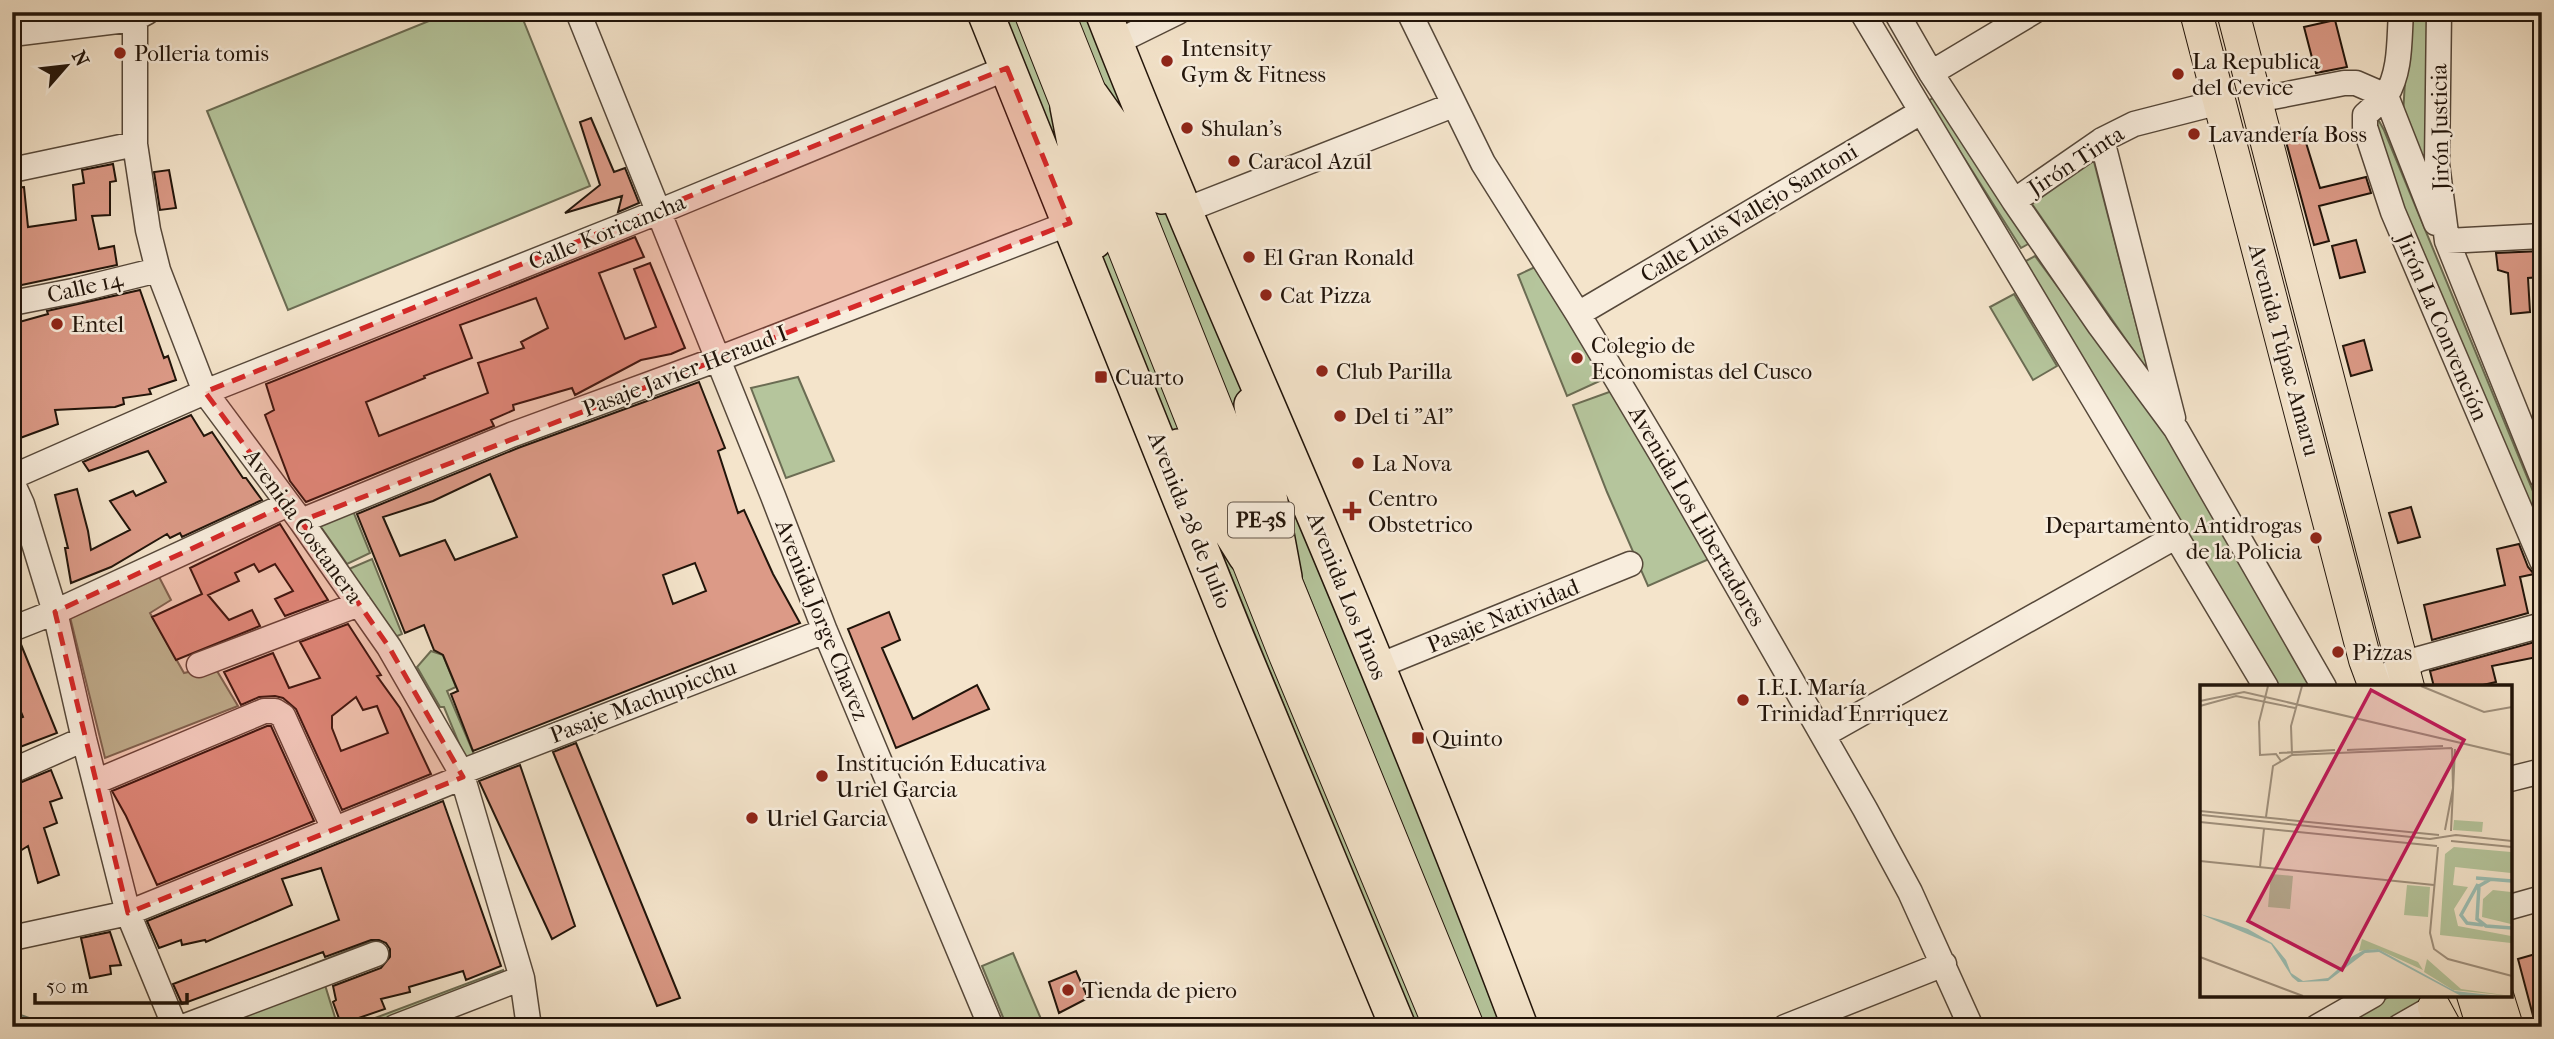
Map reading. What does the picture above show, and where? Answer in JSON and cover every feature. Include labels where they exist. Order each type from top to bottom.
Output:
[{"type":"highway","name":"Avenida 28 de Julio","points":[[985,12],[1236,637],[1398,1027]]},
{"type":"highway","name":"Avenida Los Pinos","points":[[1110,28],[1183,211],[1444,831],[1520,1027]]},
{"type":"highway","points":[[1079,102],[1156,187],[1220,296]]},
{"type":"highway","points":[[1079,102],[1109,320]]},
{"type":"highway","points":[[1240,344],[1284,577]]},
{"type":"highway","points":[[1136,387],[1190,465],[1246,556]]},
{"type":"main road","name":"Avenida 28 de Julio","points":[[1030,12],[1079,102],[1284,577],[1468,1027]]},
{"type":"main road","name":"Avenida 28 de Julio","points":[[1058,12],[1079,102],[1246,556],[1440,1027]]},
{"type":"main road","name":"Avenida Túpac Amaru","points":[[2196,12],[2368,682]]},
{"type":"main road","name":"Avenida Túpac Amaru","points":[[2233,12],[2405,677]]},
{"type":"main road","points":[[2474,997],[2483,1027]]},
{"type":"main road","points":[[2498,997],[2507,1027]]},
{"type":"street","name":"Avenida Jorge Chavez","points":[[578,12],[825,631],[991,1027]]},
{"type":"street","points":[[1110,28],[1178,12]]},
{"type":"street","name":"Avenida Los Libertadores","points":[[1409,12],[1483,163],[1578,314],[1665,460],[1910,892],[1971,1027]]},
{"type":"street","points":[[1862,12],[2265,685]]},
{"type":"street","points":[[1896,12],[1931,73],[2014,201],[2099,326],[2176,429],[2323,685]]},
{"type":"street","points":[[1931,73],[2033,12]]},
{"type":"street","points":[[2244,12],[2411,646],[2405,677]]},
{"type":"street","name":"Jirón La Convención","points":[[2401,12],[2398,64],[2394,83],[2386,96],[2365,115],[2365,127],[2393,212],[2542,561]]},
{"type":"street","name":"Jirón Justicia","points":[[2439,12],[2437,164],[2447,241]]},
{"type":"street","points":[[12,34],[139,14]]},
{"type":"street","name":"Avenida Costanera","points":[[139,14],[135,144],[148,230],[158,270],[205,392],[388,647],[462,774],[523,978],[529,1027]]},
{"type":"street","name":"Calle Koricancha","points":[[12,479],[205,392],[658,212],[1007,68]]},
{"type":"street","points":[[2267,98],[2344,83],[2356,83],[2386,96]]},
{"type":"street","name":"Jirón La Convención","points":[[2386,96],[2437,226],[2447,241]]},
{"type":"street","name":"Jirón Tinta","points":[[2014,201],[2102,140],[2134,124],[2220,102]]},
{"type":"street","points":[[1183,211],[1443,109]]},
{"type":"street","name":"Calle Luis Vallejo Santoni","points":[[1578,314],[1921,112]]},
{"type":"street","points":[[2102,140],[2176,429]]},
{"type":"street","points":[[12,170],[135,144]]},
{"type":"street","name":"Pasaje Javier Heraud I","points":[[12,629],[294,513],[718,359],[1070,223]]},
{"type":"street","points":[[2542,236],[2447,241],[2542,477]]},
{"type":"street","name":"Calle 14","points":[[12,303],[158,270]]},
{"type":"street","points":[[12,479],[55,612],[128,913],[174,1027]]},
{"type":"street","points":[[1823,735],[2175,537]]},
{"type":"street","name":"Pasaje Natividad","points":[[1376,667],[1630,564]]},
{"type":"street","points":[[199,665],[359,604]]},
{"type":"street","points":[[2368,682],[2405,677],[2419,659],[2542,625]]},
{"type":"street","name":"Pasaje Machupicchu","points":[[12,938],[128,913],[462,774],[825,631]]},
{"type":"street","points":[[95,782],[264,711],[275,711],[283,716],[334,829]]},
{"type":"street","points":[[12,771],[84,739]]},
{"type":"street","points":[[2512,778],[2542,771]]},
{"type":"street","points":[[2512,906],[2542,898]]},
{"type":"street","points":[[183,1027],[376,954]]},
{"type":"street","points":[[1785,1027],[1944,964]]},
{"type":"street","points":[[395,1027],[523,978]]},
{"type":"street","points":[[2317,1027],[2370,997]]},
{"type":"street","points":[[2399,1027],[2437,1014]]},
{"type":"highlighted area","points":[[1007,68],[1070,223],[301,521],[389,647],[463,777],[128,913],[55,612],[288,504],[205,392]]},
{"type":"green space","points":[[451,12],[520,12],[590,186],[288,310],[207,111]]},
{"type":"green space","points":[[1001,12],[1021,12],[1431,1027],[1415,1027]]},
{"type":"green space","points":[[1072,12],[1090,12],[1507,1027],[1484,1027]]},
{"type":"green space","points":[[2409,12],[2429,12],[2426,173],[2403,115]]},
{"type":"green space","points":[[1936,96],[2030,243],[2021,248],[1928,101]]},
{"type":"green space","points":[[2373,121],[2379,121],[2384,130],[2542,513],[2542,544],[2417,256]]},
{"type":"green space","points":[[2093,158],[2149,373],[2030,201]]},
{"type":"green space","points":[[2035,256],[2172,442],[2311,685],[2277,685],[2024,262]]},
{"type":"green space","points":[[1535,267],[1604,379],[1567,396],[1518,275]]},
{"type":"green space","points":[[2014,294],[2057,366],[2033,380],[1990,307]]},
{"type":"green space","points":[[798,377],[834,461],[786,478],[751,388]]},
{"type":"green space","points":[[1612,391],[1709,559],[1648,586],[1573,405]]},
{"type":"green space","points":[[351,506],[370,553],[347,564],[316,520]]},
{"type":"green space","points":[[372,559],[402,634],[395,637],[349,569]]},
{"type":"green space","points":[[156,571],[171,600],[150,613],[184,673],[214,666],[238,706],[105,758],[69,613]]},
{"type":"green space","points":[[431,651],[443,655],[456,687],[447,691],[474,754],[465,758],[444,707],[440,707],[417,667]]},
{"type":"green space","points":[[372,941],[376,950],[321,972],[338,1027],[189,1027],[183,1015]]},
{"type":"green space","points":[[1013,953],[1041,1019],[1022,1027],[1007,1027],[982,966]]},
{"type":"green space","points":[[503,970],[507,986],[391,1027],[351,1027]]},
{"type":"green space","points":[[2388,997],[2420,997],[2420,1008],[2386,1027],[2334,1027]]},
{"type":"water","points":[[12,1012],[55,1027],[12,1027]]},
{"type":"building","points":[[2335,20],[2347,67],[2316,73],[2304,27]]},
{"type":"building","points":[[591,118],[614,172],[625,168],[639,203],[618,212],[622,196],[565,213],[600,185],[580,122]]},
{"type":"building","points":[[2303,133],[2320,188],[2366,177],[2371,193],[2319,206],[2329,241],[2314,245],[2285,138]]},
{"type":"building","points":[[113,164],[116,181],[110,182],[110,215],[92,216],[99,249],[114,246],[117,265],[12,287],[12,188],[24,187],[28,227],[76,220],[73,185],[84,183],[82,170]]},
{"type":"building","points":[[169,170],[176,208],[160,210],[154,172]]},
{"type":"building","points":[[635,237],[644,257],[599,273],[625,339],[656,327],[634,269],[650,263],[685,348],[671,354],[641,360],[575,395],[572,388],[513,405],[514,410],[491,420],[494,426],[306,502],[290,481],[265,415],[274,410],[266,384]],"holes":[[[536,298],[548,328],[521,342],[524,348],[478,363],[488,393],[379,436],[366,402],[472,358],[460,325]]]},
{"type":"building","points":[[2356,240],[2365,272],[2340,278],[2332,246]]},
{"type":"building","points":[[2542,251],[2542,277],[2528,278],[2530,312],[2511,314],[2508,273],[2498,270],[2496,253]]},
{"type":"building","points":[[140,290],[164,358],[168,356],[176,380],[149,389],[151,394],[123,398],[124,404],[115,407],[55,410],[58,424],[12,441],[12,402],[20,399],[12,346],[12,324],[48,314],[47,311]]},
{"type":"building","points":[[2364,340],[2372,370],[2351,376],[2343,346]]},
{"type":"building","points":[[699,382],[725,448],[718,451],[738,513],[744,510],[773,574],[800,623],[473,751],[451,694],[458,691],[443,655],[434,650],[424,625],[405,633],[357,514],[518,448]],"holes":[[[490,474],[517,537],[455,560],[445,540],[400,556],[383,517],[433,501]],[[695,563],[706,591],[673,604],[663,575]]]},
{"type":"building","points":[[191,415],[204,436],[212,432],[243,478],[246,478],[262,500],[182,537],[180,533],[170,538],[167,534],[111,567],[71,583],[65,548],[68,548],[55,495],[77,489],[91,550],[130,530],[110,501],[133,491],[136,496],[166,482],[148,451],[89,471],[83,462]]},
{"type":"building","points":[[2411,507],[2420,537],[2398,543],[2389,513]]},
{"type":"building","points":[[280,524],[328,600],[285,616],[275,599],[293,591],[275,564],[259,572],[254,564],[235,573],[239,581],[208,595],[229,620],[252,610],[260,626],[176,660],[152,617],[202,594],[190,568]]},
{"type":"building","points":[[2519,544],[2528,567],[2534,574],[2520,577],[2528,613],[2432,640],[2424,605],[2505,585],[2497,549]]},
{"type":"building","points":[[889,612],[900,640],[882,648],[913,719],[977,685],[989,709],[896,748],[848,629]]},
{"type":"building","points":[[348,624],[381,675],[377,676],[400,708],[431,774],[342,810],[296,709],[283,698],[275,696],[259,697],[241,705],[224,672],[273,653],[289,688],[320,678],[300,642]],"holes":[[[356,697],[363,710],[377,706],[388,733],[341,751],[332,728],[332,716]]]},
{"type":"building","points":[[2542,640],[2542,656],[2492,666],[2496,682],[2483,685],[2434,685],[2430,671]]},
{"type":"building","points":[[20,642],[57,733],[12,750],[12,721],[23,717],[12,690],[12,644]]},
{"type":"building","points":[[271,726],[314,821],[157,885],[112,791]]},
{"type":"building","points":[[576,743],[680,998],[657,1006],[553,752]]},
{"type":"building","points":[[520,765],[575,926],[552,939],[479,781]]},
{"type":"building","points":[[51,770],[62,798],[50,802],[57,823],[44,828],[59,875],[38,883],[28,846],[12,856],[12,786]]},
{"type":"building","points":[[443,801],[501,966],[466,980],[463,971],[409,987],[410,992],[381,999],[385,1009],[341,1024],[333,1002],[336,1000],[333,986],[381,968],[390,957],[390,949],[386,943],[371,940],[325,957],[323,952],[182,1004],[173,984],[339,920],[321,868],[282,879],[292,905],[206,942],[205,940],[182,945],[181,940],[159,948],[147,921]]},
{"type":"building","points":[[110,932],[121,965],[110,966],[111,974],[90,978],[81,938]]},
{"type":"building","points":[[2539,953],[2542,963],[2542,1027],[2536,1027],[2518,959]]},
{"type":"building","name":"Tienda de piero","points":[[1076,971],[1088,998],[1059,1013],[1049,982]]},
{"type":"place","name":"Polleria tomis","points":[[120,53]]},
{"type":"place","name":"Intensity Gym & Fitness","points":[[1167,61]]},
{"type":"place","name":"La Republica del Cevice","points":[[2178,74]]},
{"type":"place","name":"Shulan's","points":[[1187,128]]},
{"type":"place","name":"Lavandería Boss","points":[[2194,134]]},
{"type":"place","name":"Caracol Azul","points":[[1234,161]]},
{"type":"place","name":"El Gran Ronald","points":[[1249,257]]},
{"type":"place","name":"Cat Pizza","points":[[1266,295]]},
{"type":"place","name":"Entel","points":[[57,324]]},
{"type":"place","name":"Colegio de Economistas del Cusco","points":[[1577,358]]},
{"type":"place","name":"Club Parilla","points":[[1322,371]]},
{"type":"place","name":"Cuarto","points":[[1101,377]]},
{"type":"place","name":"Del ti \"Al\"","points":[[1340,416]]},
{"type":"place","name":"La Nova","points":[[1358,463]]},
{"type":"place","name":"Centro Obstetrico","points":[[1352,511]]},
{"type":"place","name":"Departamento Antidrogas de la Policia","points":[[2316,538]]},
{"type":"place","name":"Pizzas","points":[[2338,652]]},
{"type":"place","name":"I.E.I. María Trinidad Enrriquez","points":[[1743,700]]},
{"type":"place","name":"Quinto","points":[[1418,738]]},
{"type":"place","name":"Institución Educativa Uriel Garcia","points":[[822,776]]},
{"type":"place","name":"Uriel Garcia","points":[[752,818]]},
{"type":"place","name":"Tienda de piero","points":[[1068,990]]}]
